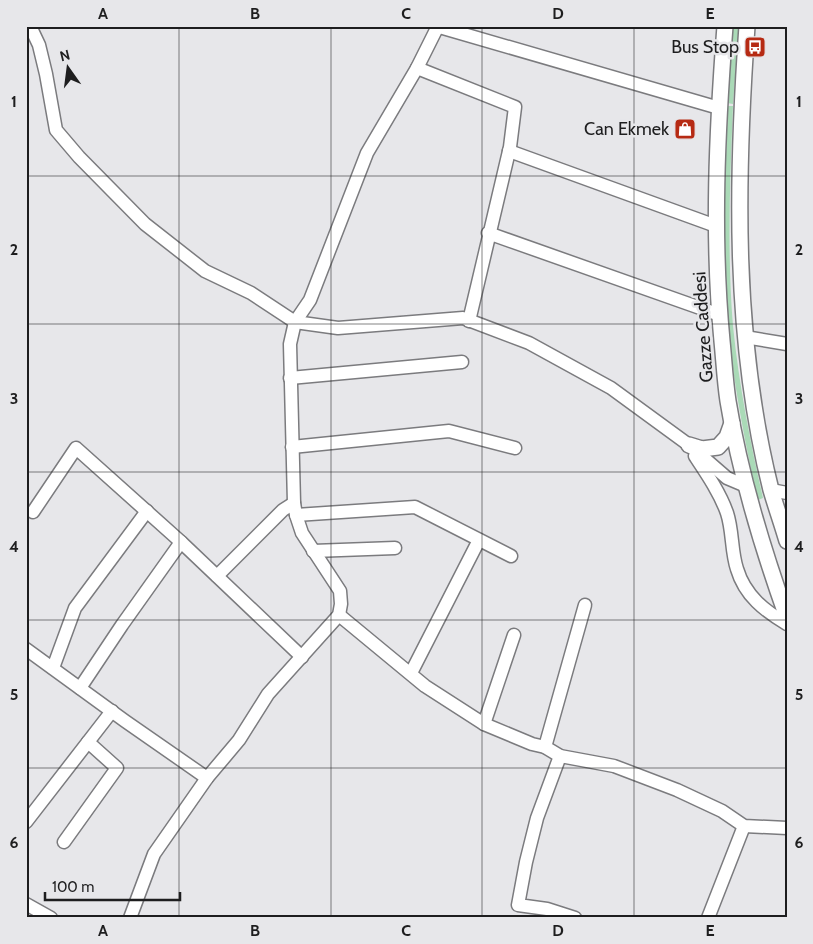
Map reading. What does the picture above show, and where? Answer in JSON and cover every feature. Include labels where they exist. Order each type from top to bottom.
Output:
[{"type":"main road","name":"Gazze Caddesi","points":[[725,26],[719,108],[716,226],[720,314],[728,399],[746,486],[766,556],[787,617]]},
{"type":"main road","points":[[747,26],[741,114],[739,229],[745,336],[755,406],[771,490],[787,541]]},
{"type":"main road","points":[[689,445],[702,450],[718,447],[727,437],[732,423]]},
{"type":"street","points":[[30,26],[41,52],[56,130],[79,157],[145,224],[205,271],[251,293],[295,322],[338,328],[463,318],[529,343],[612,388],[689,445],[727,478],[746,486]]},
{"type":"street","points":[[130,918],[154,854],[207,778],[239,740],[268,694],[339,615],[341,604],[340,591],[302,533],[295,509],[290,344],[295,322],[310,300],[367,153],[417,68],[437,26],[719,108]]},
{"type":"street","points":[[417,68],[515,107],[509,151],[488,233],[469,321]]},
{"type":"street","points":[[509,151],[716,226]]},
{"type":"street","points":[[488,233],[720,314]]},
{"type":"street","points":[[745,336],[787,344]]},
{"type":"street","points":[[290,378],[462,362]]},
{"type":"street","points":[[292,446],[449,431],[515,448]]},
{"type":"street","points":[[689,445],[718,493],[727,514],[737,570],[748,592],[761,607],[787,624]]},
{"type":"street","points":[[33,512],[76,448],[181,542],[302,656]]},
{"type":"street","points":[[771,490],[787,493]]},
{"type":"street","points":[[217,576],[283,510],[295,509],[415,507],[510,556]]},
{"type":"street","points":[[53,668],[75,608],[147,511]]},
{"type":"street","points":[[411,673],[479,540]]},
{"type":"street","points":[[80,688],[122,624],[181,542]]},
{"type":"street","points":[[313,551],[395,548]]},
{"type":"street","points":[[544,747],[585,605]]},
{"type":"street","points":[[339,615],[425,686],[484,724],[544,747],[560,756],[614,766],[677,790],[722,811],[744,826],[787,828]]},
{"type":"street","points":[[484,724],[514,634]]},
{"type":"street","points":[[26,649],[207,778]]},
{"type":"street","points":[[26,822],[112,711]]},
{"type":"street","points":[[64,842],[117,768],[88,742]]},
{"type":"street","points":[[560,756],[537,818],[518,904],[548,909],[575,918]]},
{"type":"street","points":[[708,918],[744,826]]},
{"type":"street","points":[[26,904],[51,918]]},
{"type":"green space","points":[[733,26],[739,26],[733,104],[727,103]]},
{"type":"green space","points":[[728,106],[733,106],[730,244],[733,326],[745,413],[763,498],[758,500],[735,382],[725,292],[724,223]]},
{"type":"place","name":"Bus Stop","points":[[755,47]]},
{"type":"place","name":"Can Ekmek","points":[[685,129]]}]
